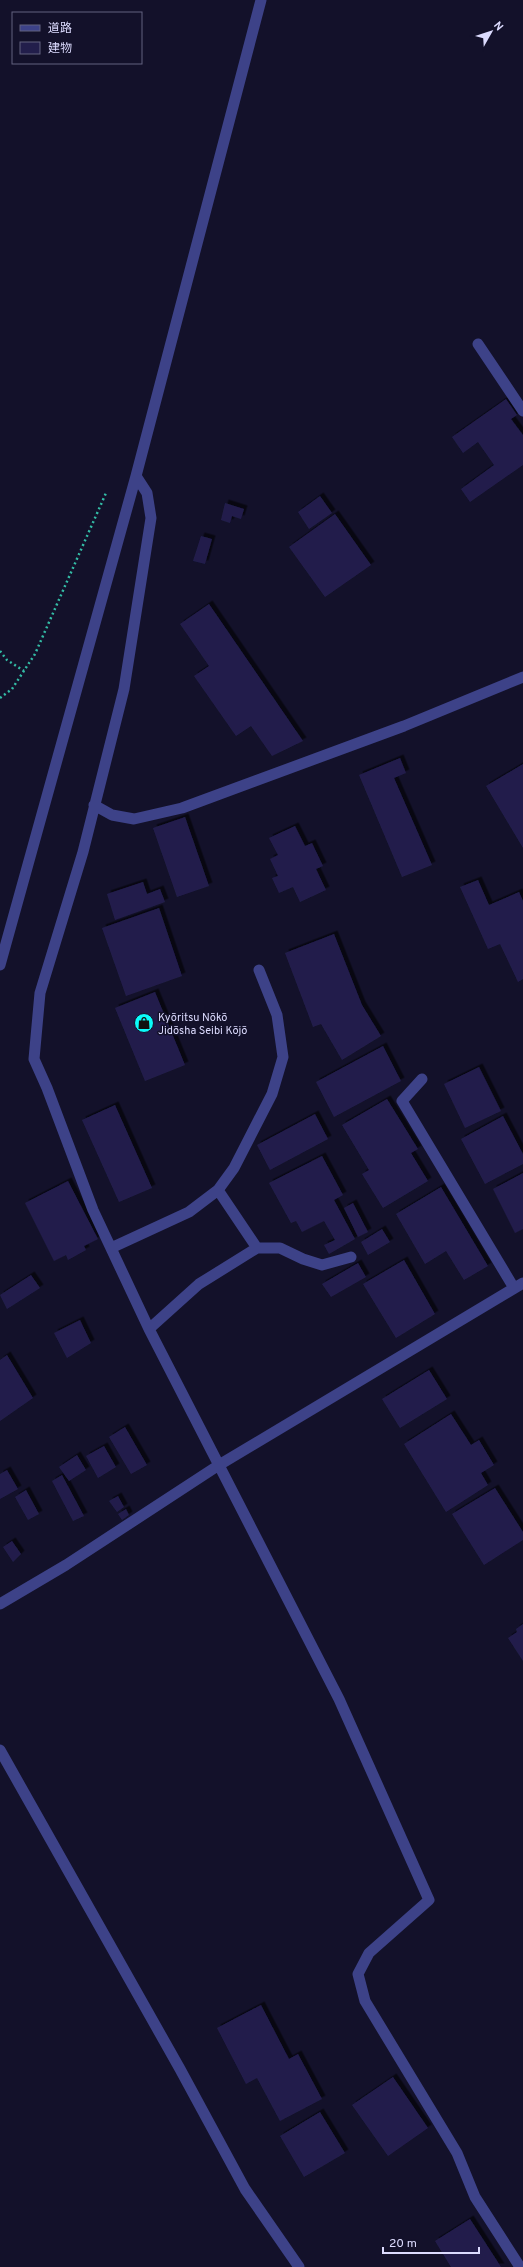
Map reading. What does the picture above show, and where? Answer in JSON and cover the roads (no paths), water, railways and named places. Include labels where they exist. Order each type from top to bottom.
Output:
[{"type":"street","points":[[0,966],[136,476],[261,0]]},
{"type":"street","points":[[478,344],[523,411]]},
{"type":"street","points":[[136,476],[147,493],[151,518],[124,689],[83,852],[40,993],[34,1060],[47,1088],[93,1210],[149,1329],[339,1699],[428,1900],[369,1953],[358,1974],[365,2001],[457,2153],[475,2197],[520,2267]]},
{"type":"street","points":[[94,805],[112,815],[134,819],[182,808],[404,726],[523,677]]},
{"type":"street","points":[[111,1248],[189,1212],[218,1190],[234,1168],[272,1094],[283,1057],[276,1015],[259,970]]},
{"type":"street","points":[[0,1604],[66,1565],[219,1464],[519,1285],[402,1102],[422,1079]]},
{"type":"street","points":[[218,1190],[257,1248]]},
{"type":"street","points":[[149,1329],[199,1284],[257,1248],[280,1248],[303,1260],[322,1266],[351,1256]]},
{"type":"street","points":[[0,1750],[176,2062],[245,2189],[298,2267]]},
{"type":"place","name":"Kyōritsu Nōkō Jidōsha Seibi Kōjō","points":[[144,1023]]}]
